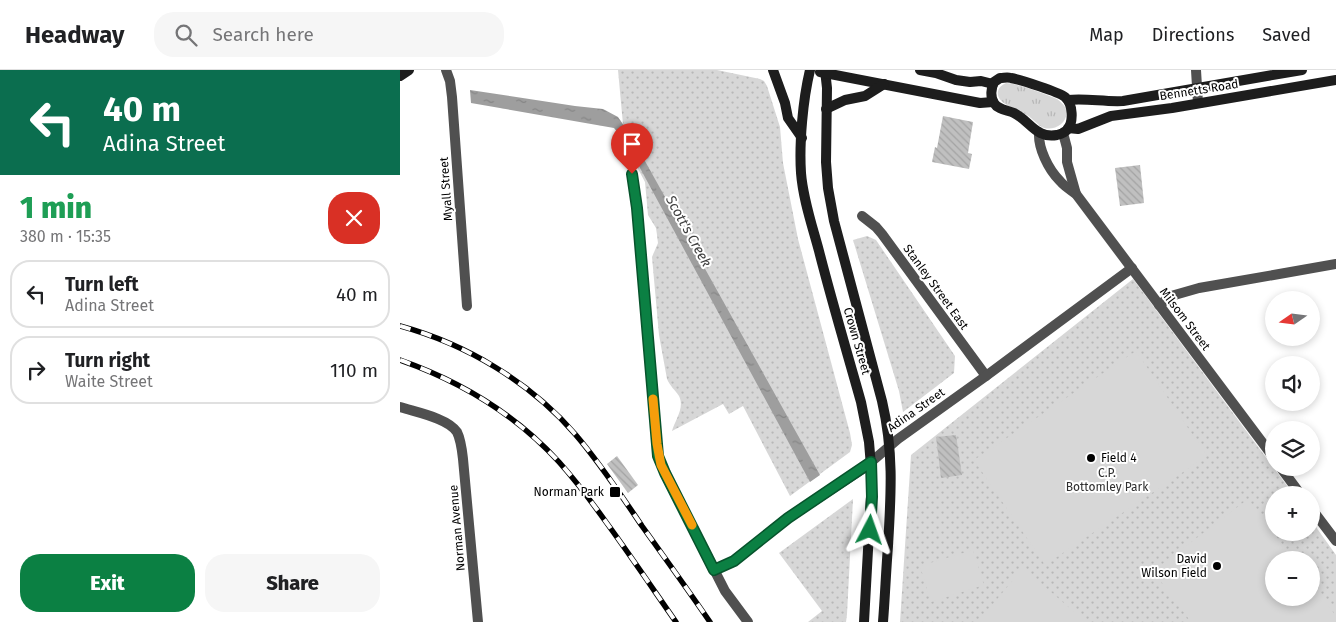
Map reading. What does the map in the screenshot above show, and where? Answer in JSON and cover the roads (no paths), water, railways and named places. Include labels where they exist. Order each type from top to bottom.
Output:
[{"type":"main road","points":[[400,76],[409,70]]},
{"type":"main road","points":[[773,70],[785,103],[788,118],[802,138]]},
{"type":"main road","points":[[811,70],[825,71],[980,103],[993,102]]},
{"type":"main road","name":"Crown Street","points":[[811,70],[807,85],[801,172],[822,264],[862,409],[871,462],[872,497],[864,622]]},
{"type":"main road","points":[[920,70],[956,80],[981,82],[997,77],[1007,78],[1016,75],[1061,94],[1068,100],[1071,114],[1066,131]]},
{"type":"main road","name":"Bennetts Road","points":[[1068,100],[1123,101],[1302,70]]},
{"type":"main road","name":"Crown Street","points":[[825,71],[828,188],[834,221],[882,401],[890,444],[891,496],[883,622]]},
{"type":"main road","points":[[997,77],[991,90],[993,102],[1000,108],[1019,116],[1031,128],[1039,132]]},
{"type":"main road","name":"Bennetts Road","points":[[1039,132],[1053,135],[1078,129],[1111,116],[1198,104],[1336,80]]},
{"type":"main road","points":[[826,109],[845,100],[865,96],[884,84]]},
{"type":"street","name":"Myall Street","points":[[446,70],[450,81],[452,97],[467,306]]},
{"type":"street","points":[[1196,70],[1198,104]]},
{"type":"street","name":"Milsom Street","points":[[1066,131],[1067,162],[1076,194]]},
{"type":"street","name":"Milsom Street","points":[[1039,132],[1038,142],[1049,166],[1059,181],[1076,194],[1265,446]]},
{"type":"street","points":[[632,174],[642,238],[659,405],[657,444],[661,465],[725,591],[748,622]]},
{"type":"street","name":"Stanley Street East","points":[[862,216],[882,234],[986,376]]},
{"type":"street","points":[[1159,305],[1171,296],[1199,288],[1336,264]]},
{"type":"street","name":"Adina Street","points":[[714,570],[734,561],[788,518],[871,462],[890,444],[1132,268]]},
{"type":"street","name":"Norman Avenue","points":[[400,407],[448,423],[457,433],[463,459],[478,622]]},
{"type":"street","points":[[1320,520],[1336,541]]},
{"type":"water","points":[[470,90],[603,109],[618,117],[631,136],[820,475],[810,482],[627,144],[614,128],[471,103]]},
{"type":"railway","points":[[400,326],[449,343],[473,354],[517,382],[557,415],[602,468],[710,622]]},
{"type":"railway","points":[[400,360],[444,378],[486,401],[542,445],[559,462],[589,499],[676,622]]},
{"type":"place","name":"Field 4","points":[[1091,458]]},
{"type":"place","name":"Norman Park","points":[[615,492]]},
{"type":"place","name":"David Wilson Field","points":[[1217,566]]},
{"type":"water label","name":"Scott's Creek","points":[[689,231]]},
{"type":"park label","name":"C.P. Bottomley Park","points":[[1107,480]]}]
